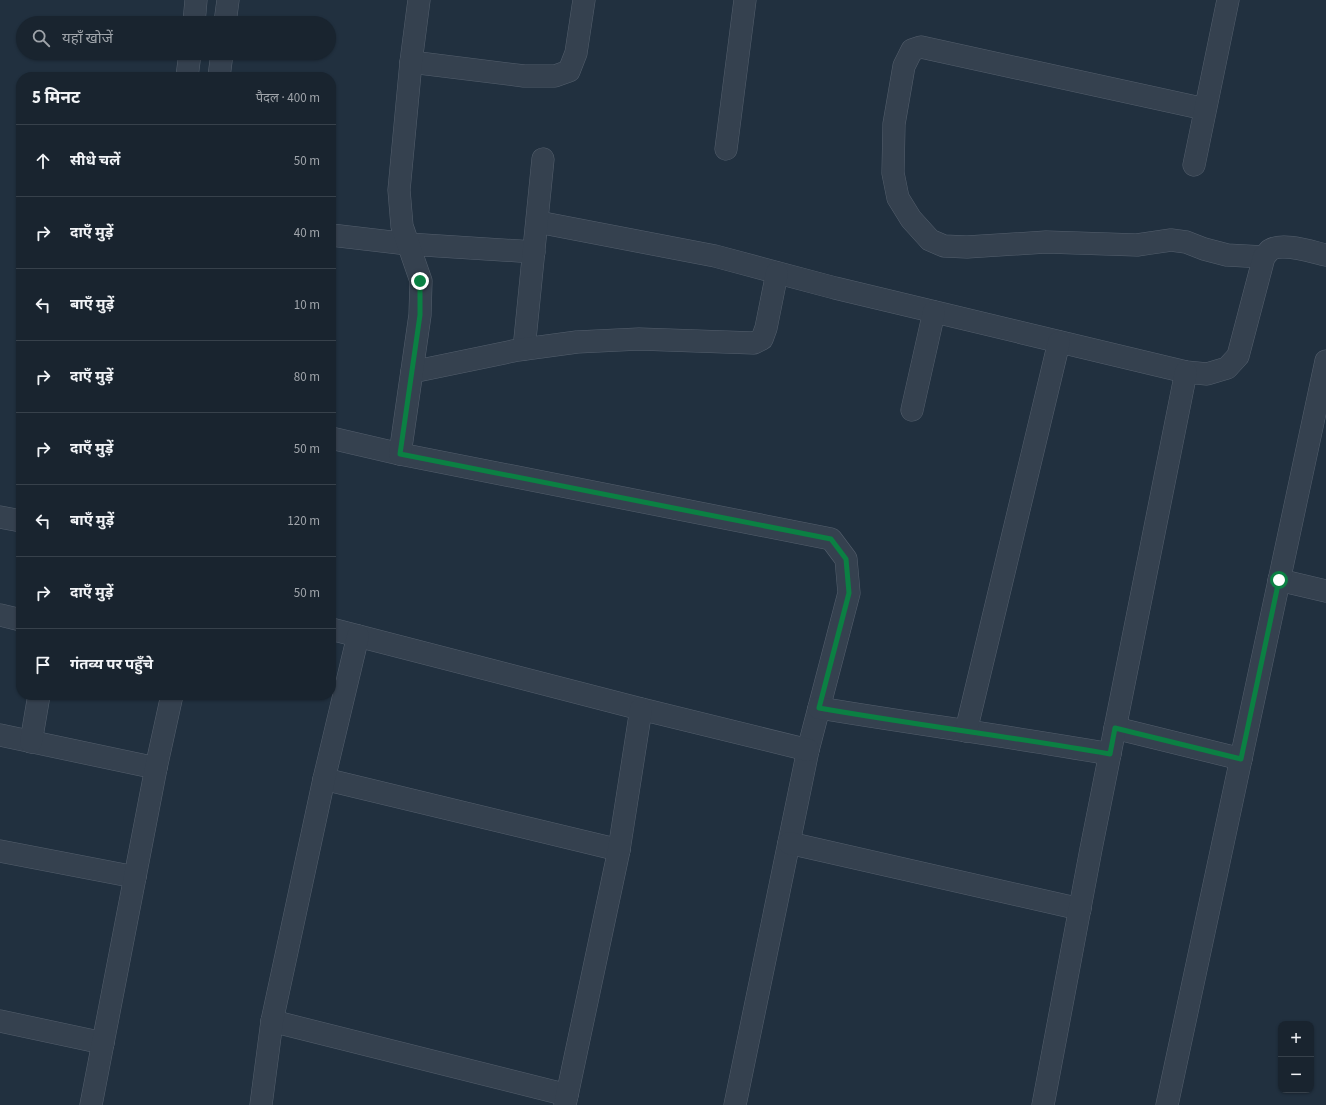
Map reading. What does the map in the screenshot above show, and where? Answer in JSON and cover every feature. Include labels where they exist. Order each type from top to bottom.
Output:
[{"type":"street","points":[[195,16],[196,0]]},
{"type":"street","points":[[226,16],[228,0]]},
{"type":"street","points":[[400,454],[420,315],[420,281],[402,226],[399,190],[411,62],[419,0]]},
{"type":"street","points":[[411,62],[524,76],[555,76],[569,71],[576,52],[584,0]]},
{"type":"street","points":[[726,150],[745,0]]},
{"type":"street","points":[[1194,165],[1228,0]]},
{"type":"street","points":[[1205,109],[921,47],[912,50],[904,66],[894,124],[893,173],[898,198],[910,219],[930,240],[944,246],[967,247],[1046,242],[1137,245],[1171,240],[1186,242],[1204,249],[1227,255],[1264,257]]},
{"type":"street","points":[[188,72],[189,60]]},
{"type":"street","points":[[220,72],[221,60]]},
{"type":"street","points":[[524,349],[538,222],[543,159]]},
{"type":"street","points":[[538,222],[715,256],[777,273],[1059,342],[1186,372],[1207,374],[1227,368],[1238,356],[1264,257],[1271,250],[1281,247],[1296,248],[1326,255]]},
{"type":"street","points":[[336,236],[408,244],[534,252]]},
{"type":"street","points":[[412,372],[524,349],[577,342],[639,339],[754,343],[762,339],[766,328],[777,273]]},
{"type":"street","points":[[912,410],[934,312]]},
{"type":"street","points":[[966,731],[1059,342]]},
{"type":"street","points":[[1043,1105],[1115,728],[1186,372]]},
{"type":"street","points":[[1167,1105],[1279,580],[1325,374]]},
{"type":"street","points":[[336,439],[400,454],[831,539],[846,559],[849,593],[808,750],[735,1105]]},
{"type":"street","points":[[0,517],[16,520]]},
{"type":"street","points":[[1279,580],[1326,591]]},
{"type":"street","points":[[0,615],[16,619]]},
{"type":"street","points":[[336,630],[641,709],[808,750]]},
{"type":"street","points":[[261,1105],[272,1022],[324,779],[358,636]]},
{"type":"street","points":[[31,742],[38,700]]},
{"type":"street","points":[[91,1105],[156,768],[171,700]]},
{"type":"street","points":[[819,708],[912,724],[1030,740],[1110,754]]},
{"type":"street","points":[[272,1022],[566,1100],[619,850],[641,709]]},
{"type":"street","points":[[1115,728],[1241,759]]},
{"type":"street","points":[[0,736],[156,768]]},
{"type":"street","points":[[324,779],[619,850]]},
{"type":"street","points":[[789,843],[1080,909]]},
{"type":"street","points":[[0,851],[135,877]]},
{"type":"street","points":[[0,1021],[103,1043]]},
{"type":"route","points":[[420,281],[420,315],[400,454],[831,539],[846,559],[849,593],[819,708],[912,724],[1030,740],[1110,754],[1115,728],[1241,759],[1279,580]]}]
